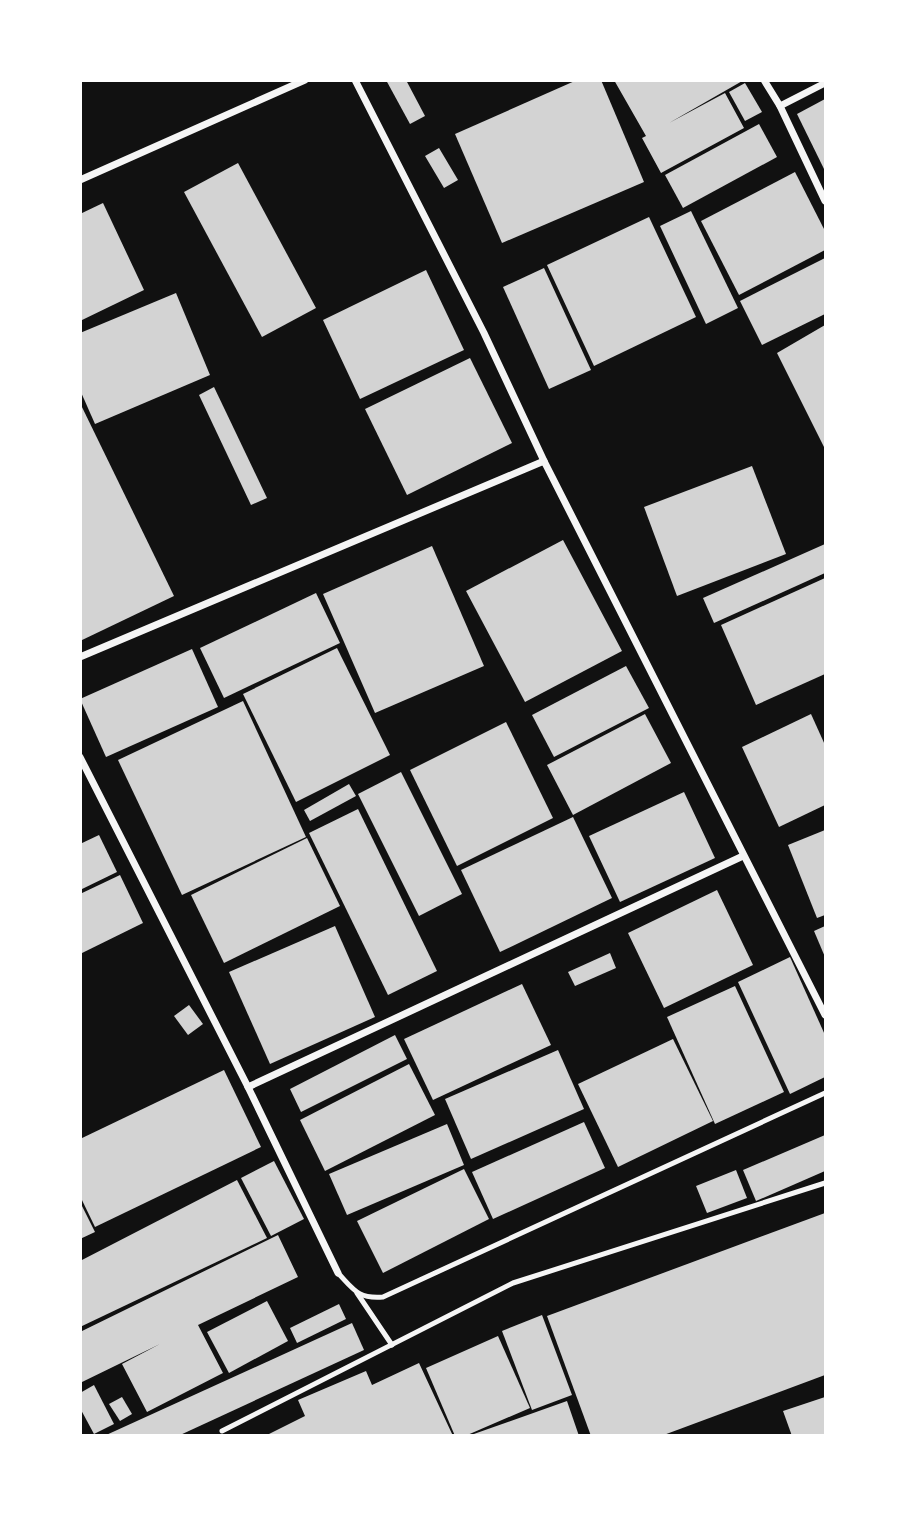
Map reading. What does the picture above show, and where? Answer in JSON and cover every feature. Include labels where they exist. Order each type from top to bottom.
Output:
[{"type":"street","points":[[80,180],[305,80]]},
{"type":"street","points":[[355,80],[825,1016]]},
{"type":"street","points":[[764,80],[780,106],[825,201]]},
{"type":"street","points":[[780,106],[825,83]]},
{"type":"street","points":[[80,657],[544,461]]},
{"type":"street","points":[[80,757],[338,1273]]},
{"type":"street","points":[[247,1087],[743,856]]},
{"type":"lane","points":[[357,1293],[368,1298],[383,1297],[825,1093]]},
{"type":"lane","points":[[222,1431],[513,1283],[825,1183]]},
{"type":"lane","points":[[338,1273],[357,1293],[392,1345]]},
{"type":"building","points":[[386,80],[406,80],[425,116],[410,124]]},
{"type":"building","points":[[577,80],[601,80],[644,182],[502,243],[455,134]]},
{"type":"building","points":[[614,80],[744,80],[669,123],[725,93],[744,128],[661,173],[642,138],[646,136]]},
{"type":"building","points":[[745,83],[762,112],[745,121],[729,92]]},
{"type":"building","points":[[825,99],[825,171],[797,114]]},
{"type":"building","points":[[759,124],[777,157],[683,208],[665,175]]},
{"type":"building","points":[[439,148],[458,180],[444,188],[425,156]]},
{"type":"building","points":[[238,163],[316,308],[262,337],[184,192]]},
{"type":"building","points":[[795,172],[825,231],[825,250],[739,295],[701,221]]},
{"type":"building","points":[[103,203],[144,290],[80,321],[80,214]]},
{"type":"building","points":[[691,211],[738,308],[706,324],[660,226]]},
{"type":"building","points":[[649,217],[696,317],[594,366],[547,265]]},
{"type":"building","points":[[825,258],[825,314],[762,345],[740,301]]},
{"type":"building","points":[[544,268],[591,370],[549,389],[503,287]]},
{"type":"building","points":[[426,270],[464,350],[360,399],[323,320]]},
{"type":"building","points":[[176,293],[210,375],[95,424],[80,390],[80,333]]},
{"type":"building","points":[[825,325],[825,449],[777,353]]},
{"type":"building","points":[[470,358],[512,443],[407,495],[365,409]]},
{"type":"building","points":[[214,387],[267,498],[251,505],[199,395]]},
{"type":"building","points":[[80,403],[174,596],[80,641]]},
{"type":"building","points":[[752,466],[786,554],[677,596],[644,507]]},
{"type":"building","points":[[563,540],[622,651],[525,702],[466,591]]},
{"type":"building","points":[[825,544],[825,573],[714,623],[703,598]]},
{"type":"building","points":[[432,546],[484,666],[375,713],[323,594]]},
{"type":"building","points":[[825,578],[825,674],[756,705],[721,625]]},
{"type":"building","points":[[316,593],[340,643],[224,698],[200,648]]},
{"type":"building","points":[[337,648],[390,755],[296,802],[243,694]]},
{"type":"building","points":[[192,649],[218,707],[106,757],[80,699]]},
{"type":"building","points":[[626,666],[649,708],[554,757],[532,715]]},
{"type":"building","points":[[243,701],[306,837],[182,895],[118,760]]},
{"type":"building","points":[[645,714],[671,763],[573,815],[547,765]]},
{"type":"building","points":[[811,714],[825,745],[825,805],[779,827],[742,747]]},
{"type":"building","points":[[506,722],[553,818],[457,866],[410,770]]},
{"type":"building","points":[[401,772],[462,894],[419,916],[358,794]]},
{"type":"building","points":[[349,784],[356,796],[310,821],[304,810]]},
{"type":"building","points":[[684,792],[715,858],[620,902],[589,836]]},
{"type":"building","points":[[358,809],[437,971],[388,995],[309,833]]},
{"type":"building","points":[[573,817],[612,898],[500,952],[461,870]]},
{"type":"building","points":[[825,830],[825,915],[817,918],[788,845]]},
{"type":"building","points":[[99,835],[117,872],[80,890],[80,844]]},
{"type":"building","points":[[307,838],[340,906],[224,963],[191,895]]},
{"type":"building","points":[[120,875],[143,923],[80,954],[80,894]]},
{"type":"building","points":[[717,890],[753,965],[664,1008],[628,933]]},
{"type":"building","points":[[335,926],[375,1017],[270,1064],[229,972]]},
{"type":"building","points":[[825,926],[825,957],[814,931]]},
{"type":"building","points":[[610,953],[616,968],[575,986],[568,972]]},
{"type":"building","points":[[790,957],[825,1035],[825,1077],[790,1094],[738,982]]},
{"type":"building","points":[[522,984],[551,1045],[433,1100],[404,1039]]},
{"type":"building","points":[[735,986],[784,1092],[715,1124],[667,1017]]},
{"type":"building","points":[[189,1005],[203,1024],[188,1035],[174,1016]]},
{"type":"building","points":[[395,1035],[407,1059],[301,1112],[290,1089]]},
{"type":"building","points":[[673,1039],[713,1121],[618,1167],[578,1084]]},
{"type":"building","points":[[558,1050],[584,1109],[471,1159],[445,1099]]},
{"type":"building","points":[[409,1064],[435,1115],[325,1171],[300,1120]]},
{"type":"building","points":[[224,1070],[261,1147],[95,1227],[80,1196],[80,1139]]},
{"type":"building","points":[[584,1122],[605,1168],[493,1219],[472,1172]]},
{"type":"building","points":[[447,1124],[464,1165],[347,1215],[329,1174]]},
{"type":"building","points":[[825,1135],[825,1171],[756,1201],[743,1170]]},
{"type":"building","points":[[274,1161],[304,1219],[271,1236],[241,1178]]},
{"type":"building","points":[[464,1169],[489,1219],[383,1273],[357,1221]]},
{"type":"building","points":[[736,1170],[747,1198],[707,1213],[696,1186]]},
{"type":"building","points":[[237,1180],[267,1238],[80,1327],[80,1261]]},
{"type":"building","points":[[80,1202],[95,1232],[80,1239]]},
{"type":"building","points":[[825,1213],[825,1375],[661,1436],[591,1436],[547,1316]]},
{"type":"building","points":[[278,1235],[298,1277],[198,1325],[223,1373],[147,1412],[122,1364],[160,1344],[80,1383],[80,1332]]},
{"type":"building","points":[[267,1301],[288,1341],[229,1373],[207,1332]]},
{"type":"building","points":[[339,1304],[346,1319],[297,1343],[290,1328]]},
{"type":"building","points":[[542,1315],[572,1395],[532,1410],[502,1331]]},
{"type":"building","points":[[352,1323],[364,1350],[178,1436],[104,1436]]},
{"type":"building","points":[[498,1336],[530,1408],[465,1436],[455,1436],[426,1368]]},
{"type":"building","points":[[419,1363],[453,1436],[265,1436],[305,1416],[298,1400],[366,1371],[372,1385]]},
{"type":"building","points":[[94,1385],[114,1424],[94,1434],[80,1408],[80,1393]]},
{"type":"building","points":[[122,1397],[132,1414],[120,1421],[109,1404]]},
{"type":"building","points":[[825,1397],[825,1436],[792,1436],[783,1411]]},
{"type":"building","points":[[567,1401],[579,1436],[471,1436],[471,1435]]}]
